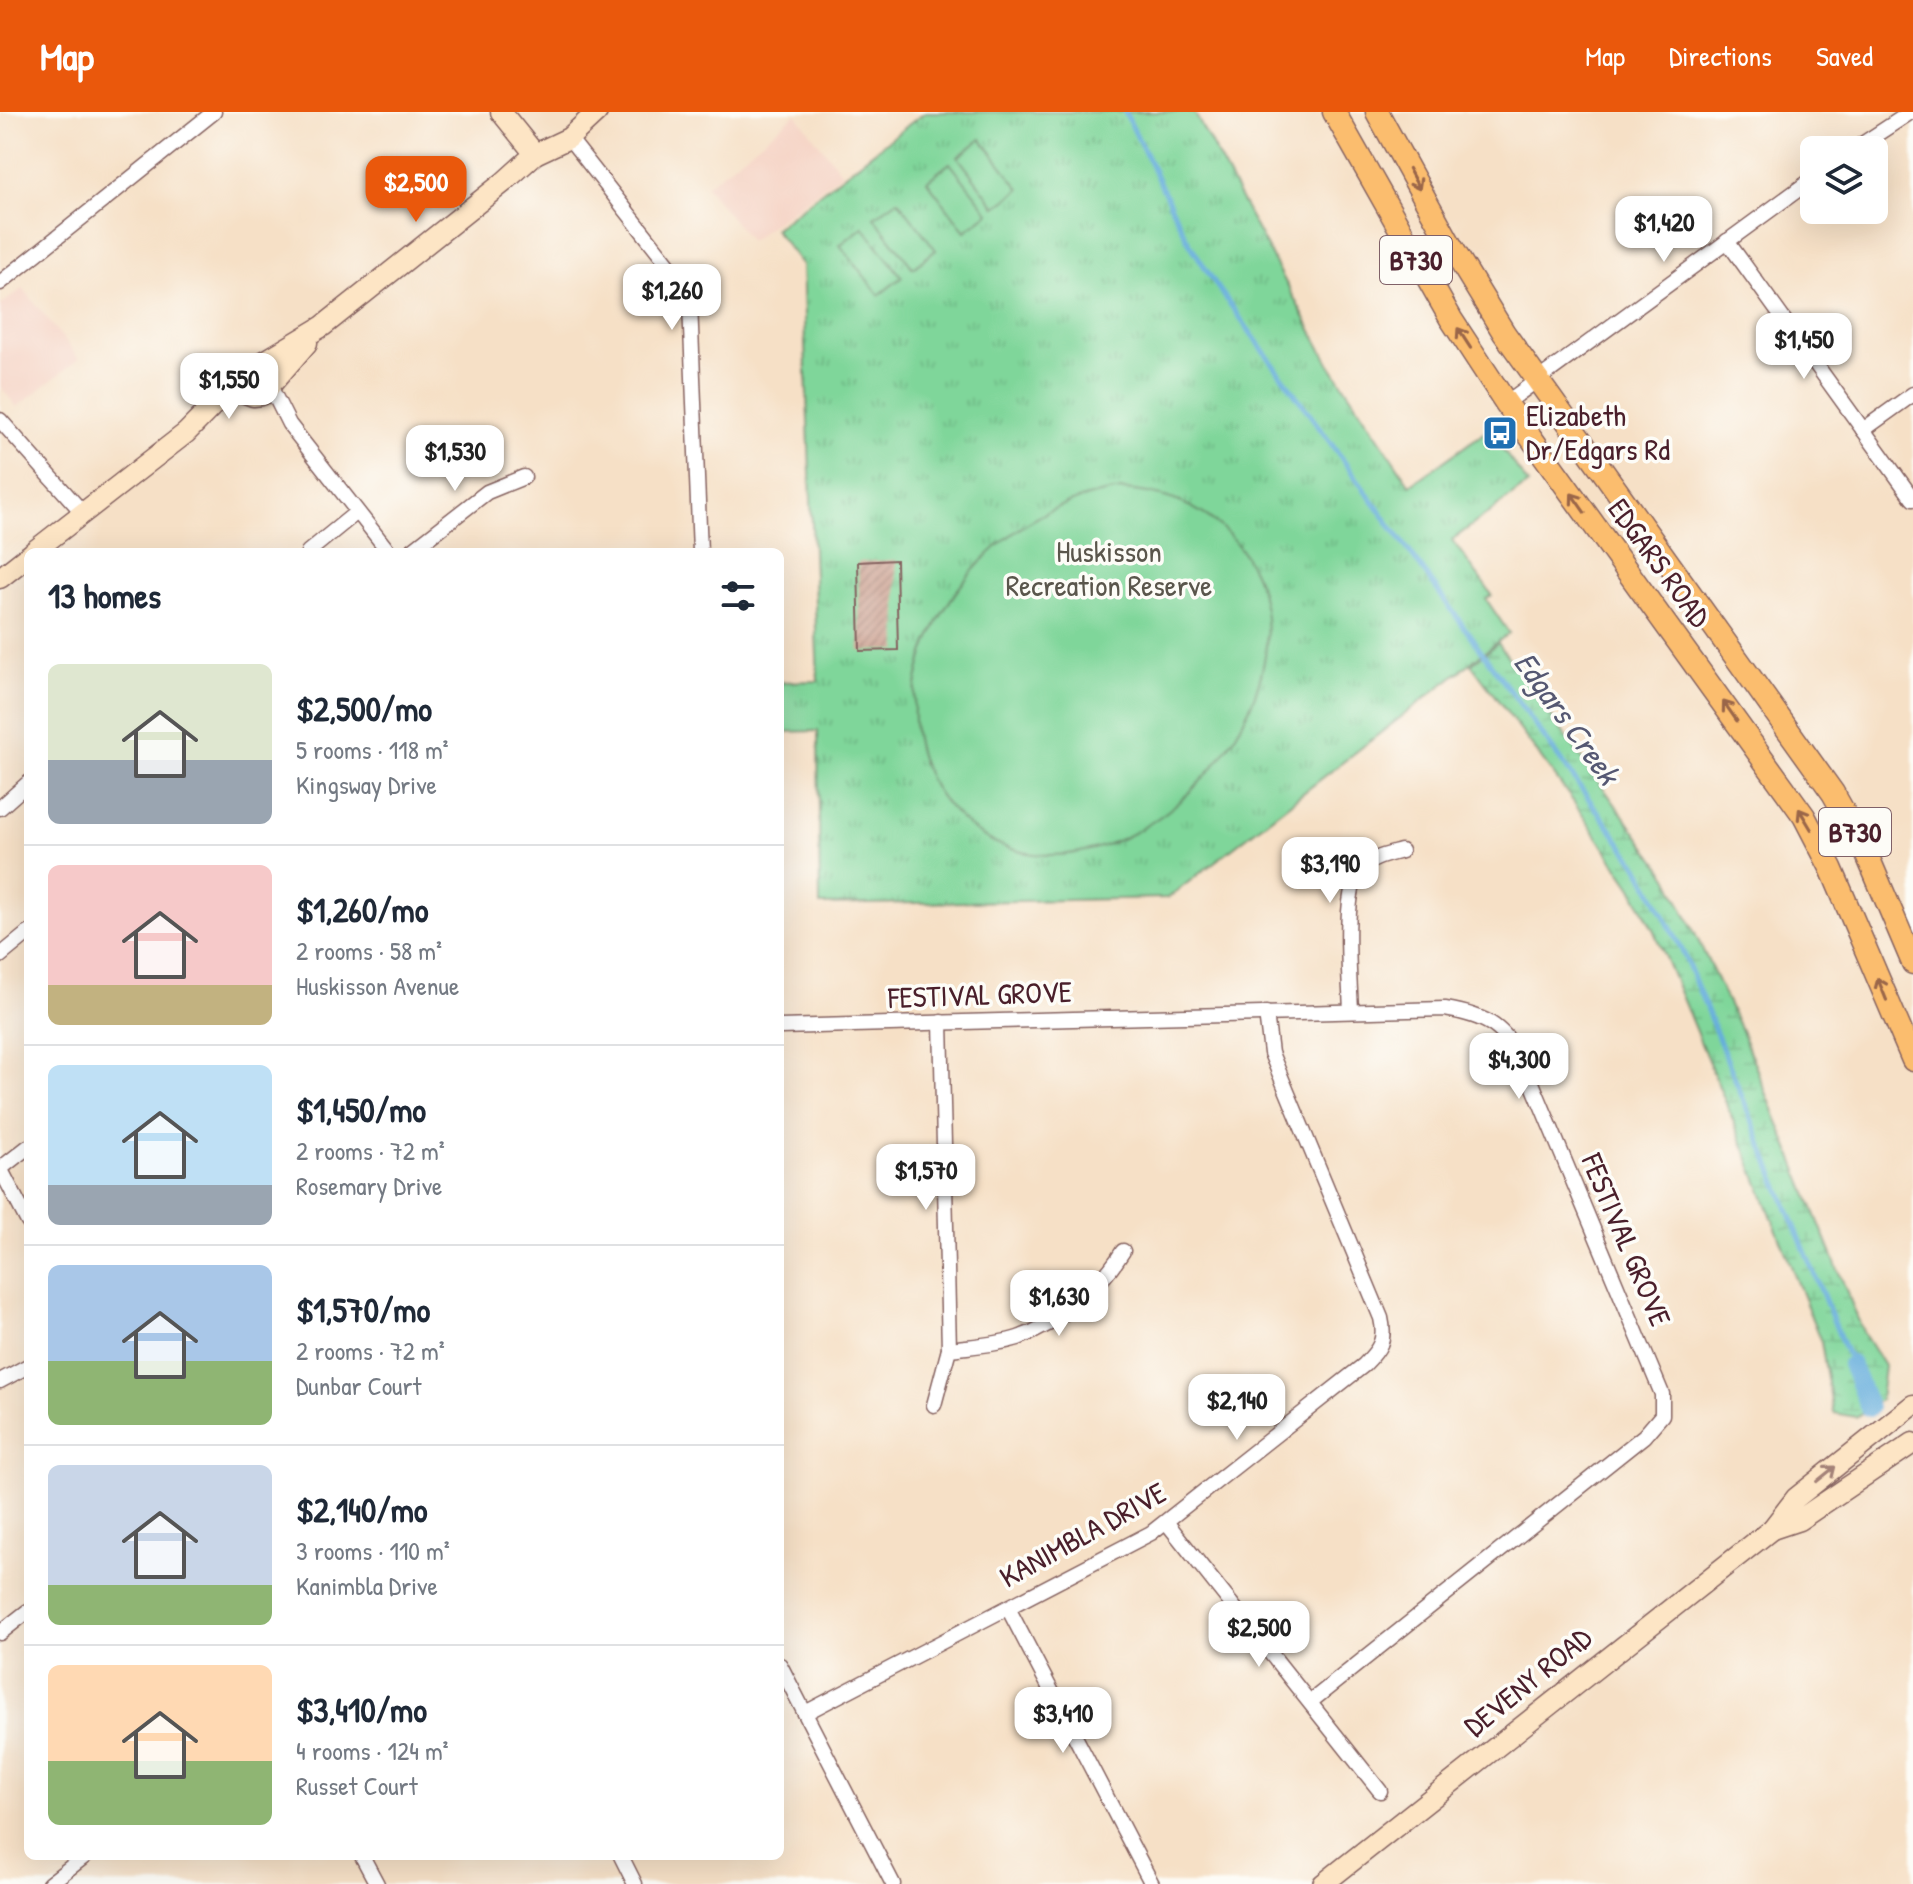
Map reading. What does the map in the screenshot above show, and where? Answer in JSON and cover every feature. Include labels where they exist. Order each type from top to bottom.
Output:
[{"type":"main road","name":"EDGARS ROAD","points":[[1334,112],[1437,296],[1506,403],[1804,816],[1831,868],[1913,1060]]},
{"type":"main road","name":"EDGARS ROAD","points":[[1377,112],[1451,246],[1537,381],[1833,793],[1865,850],[1913,963]]},
{"type":"main road","points":[[1775,775],[1805,753]]},
{"type":"street","points":[[0,283],[214,112]]},
{"type":"street","points":[[501,112],[535,154]]},
{"type":"street","points":[[38,548],[186,433],[247,367],[258,365],[323,326],[535,154],[569,138],[597,112]]},
{"type":"street","points":[[1874,136],[1911,112]]},
{"type":"street","points":[[569,138],[688,292],[700,548]]},
{"type":"street","points":[[1506,403],[1800,188]]},
{"type":"street","points":[[1727,241],[1913,499]]},
{"type":"street","points":[[186,433],[262,391],[323,326]]},
{"type":"street","points":[[258,365],[268,372],[262,391]]},
{"type":"street","points":[[239,379],[242,390],[262,391],[386,548]]},
{"type":"street","points":[[1863,430],[1913,394]]},
{"type":"street","points":[[0,420],[83,513]]},
{"type":"street","points":[[415,548],[487,492],[524,477]]},
{"type":"street","points":[[313,548],[357,512]]},
{"type":"street","points":[[0,578],[24,559]]},
{"type":"street","points":[[0,808],[24,787]]},
{"type":"street","points":[[1351,1011],[1349,905],[1352,885],[1364,865],[1401,851]]},
{"type":"street","points":[[0,956],[24,936]]},
{"type":"street","name":"FESTIVAL GROVE","points":[[784,1027],[1445,1009],[1472,1013],[1507,1035],[1525,1066],[1662,1394],[1664,1404],[1660,1420],[1644,1436],[1310,1702]]},
{"type":"street","name":"KANIMBLA DRIVE","points":[[805,1713],[1167,1523],[1364,1365],[1383,1342],[1381,1318],[1271,1053],[1266,1013]]},
{"type":"street","points":[[934,1405],[949,1349],[941,1022]]},
{"type":"street","points":[[24,1150],[0,1168],[24,1214]]},
{"type":"street","points":[[949,1349],[998,1343],[1034,1331],[1062,1314],[1095,1287],[1123,1251]]},
{"type":"street","points":[[0,1381],[24,1368]]},
{"type":"street","name":"DEVENY ROAD","points":[[1323,1884],[1772,1529],[1796,1498],[1913,1405]]},
{"type":"street","name":"DEVENY ROAD","points":[[1772,1529],[1799,1520],[1913,1443]]},
{"type":"street","points":[[1167,1523],[1380,1791]]},
{"type":"street","points":[[1008,1608],[1152,1884]]},
{"type":"street","points":[[0,1633],[24,1614]]},
{"type":"street","points":[[784,1673],[893,1884]]},
{"type":"street","points":[[49,1884],[80,1860]]},
{"type":"street","points":[[364,1860],[377,1884]]},
{"type":"street","points":[[623,1860],[635,1884]]},
{"type":"shaded area","points":[[796,114],[842,173],[750,241],[706,186]]},
{"type":"shaded area","points":[[23,288],[79,359],[17,407],[0,386],[0,306]]},
{"type":"green space","name":"Huskisson Recreation Reserve","points":[[925,112],[1194,112],[1329,363],[1410,485],[1488,430],[1528,484],[1452,540],[1492,595],[1486,599],[1509,633],[1168,898],[820,905],[818,731],[784,732],[784,682],[818,681],[802,265],[774,229]]},
{"type":"green space","points":[[981,139],[1020,189],[996,207],[958,157]]},
{"type":"green space","points":[[950,163],[989,213],[965,231],[927,181]]},
{"type":"green space","points":[[898,200],[936,250],[913,268],[874,217]]},
{"type":"green space","points":[[863,227],[902,277],[879,295],[840,245]]},
{"type":"green space","points":[[1122,490],[1159,495],[1192,508],[1234,541],[1245,556],[1266,615],[1260,678],[1234,738],[1191,791],[1137,831],[1078,853],[1018,851],[963,821],[934,787],[918,749],[914,709],[920,668],[934,629],[956,592],[984,559],[1016,531],[1054,509],[1094,495]]},
{"type":"green space","points":[[1498,643],[1668,877],[1740,1028],[1864,1334],[1884,1366],[1880,1400],[1856,1417],[1833,1413],[1821,1342],[1654,931],[1632,888],[1573,801],[1471,664]]},
{"type":"building","points":[[896,560],[898,650],[860,651],[858,562]]},
{"type":"waterway","name":"Edgars Creek","points":[[1125,112],[1187,239],[1216,285],[1641,871],[1684,954],[1851,1364]]},
{"type":"waterway","name":"Edgars Creek","points":[[1851,1364],[1869,1408]]},
{"type":"place","name":"Elizabeth Dr/Edgars Rd","points":[[1500,433]]}]
